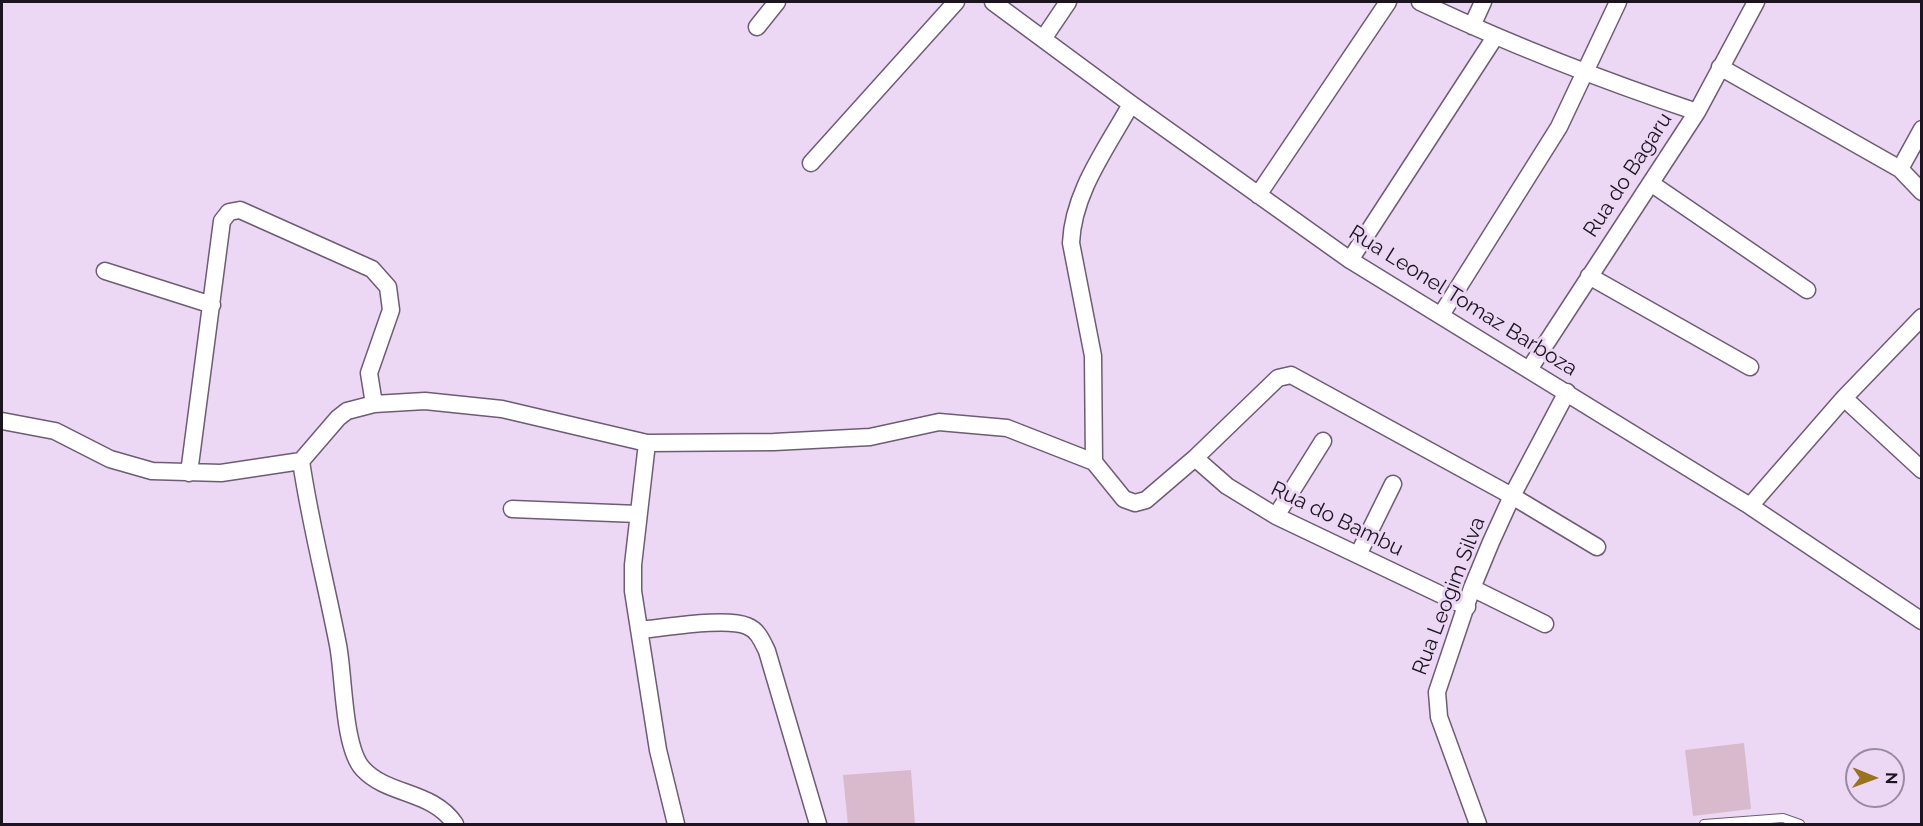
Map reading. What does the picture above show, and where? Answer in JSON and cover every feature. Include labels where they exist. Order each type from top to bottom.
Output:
[{"type":"street","points":[[757,27],[777,2]]},
{"type":"street","points":[[811,163],[956,2]]},
{"type":"street","name":"Rua Leonel Tomaz Barboza","points":[[993,2],[1131,104],[1350,260],[1530,368],[1750,506],[1922,621]]},
{"type":"street","points":[[1043,39],[1068,2]]},
{"type":"street","points":[[1258,195],[1388,2]]},
{"type":"street","points":[[1420,2],[1495,37],[1585,74],[1697,112]]},
{"type":"street","points":[[1472,26],[1484,2]]},
{"type":"street","points":[[1441,315],[1559,127],[1618,2]]},
{"type":"street","name":"Rua do Bagaru","points":[[1530,368],[1697,112],[1756,2]]},
{"type":"street","points":[[1350,260],[1495,37]]},
{"type":"street","points":[[1720,67],[1900,169],[1922,192]]},
{"type":"street","points":[[1094,462],[1094,356],[1073,260],[1072,225],[1083,192],[1131,104]]},
{"type":"street","points":[[1900,169],[1922,129]]},
{"type":"street","points":[[1652,184],[1807,290]]},
{"type":"street","points":[[189,473],[222,221],[229,212],[240,210],[372,269],[388,287],[391,310],[369,374],[374,404]]},
{"type":"street","points":[[105,271],[212,305]]},
{"type":"street","points":[[1589,276],[1750,367]]},
{"type":"street","points":[[1750,506],[1844,398],[1922,317]]},
{"type":"street","points":[[2,421],[55,431],[129,466],[189,473],[233,471],[301,461],[338,418],[347,411],[374,404],[425,401],[502,409],[647,443],[774,442],[870,436],[939,422],[1007,428],[1094,462],[1124,499],[1141,503],[1196,458],[1278,378],[1291,375],[1512,496],[1597,547]]},
{"type":"street","name":"Rua Leogim Silva","points":[[1478,825],[1439,717],[1437,705],[1440,681],[1472,588],[1512,496],[1567,392]]},
{"type":"street","points":[[1844,398],[1922,470]]},
{"type":"street","points":[[1276,516],[1323,441]]},
{"type":"street","points":[[647,443],[633,573],[639,630],[658,750],[676,825]]},
{"type":"street","name":"Rua do Bambu","points":[[1196,458],[1227,486],[1276,516],[1467,607]]},
{"type":"street","points":[[301,461],[310,525],[339,648],[348,728],[356,759],[369,775],[439,807],[455,825]]},
{"type":"street","points":[[1358,555],[1393,484]]},
{"type":"street","points":[[512,508],[638,514]]},
{"type":"street","points":[[1472,588],[1545,624]]},
{"type":"street","points":[[639,630],[722,623],[736,624],[754,630],[767,651],[818,825]]},
{"type":"lane","points":[[1704,825],[1783,818],[1800,825]]},
{"type":"building","points":[[1744,743],[1751,809],[1693,816],[1685,750]]},
{"type":"building","points":[[911,770],[915,825],[848,825],[843,775]]}]
